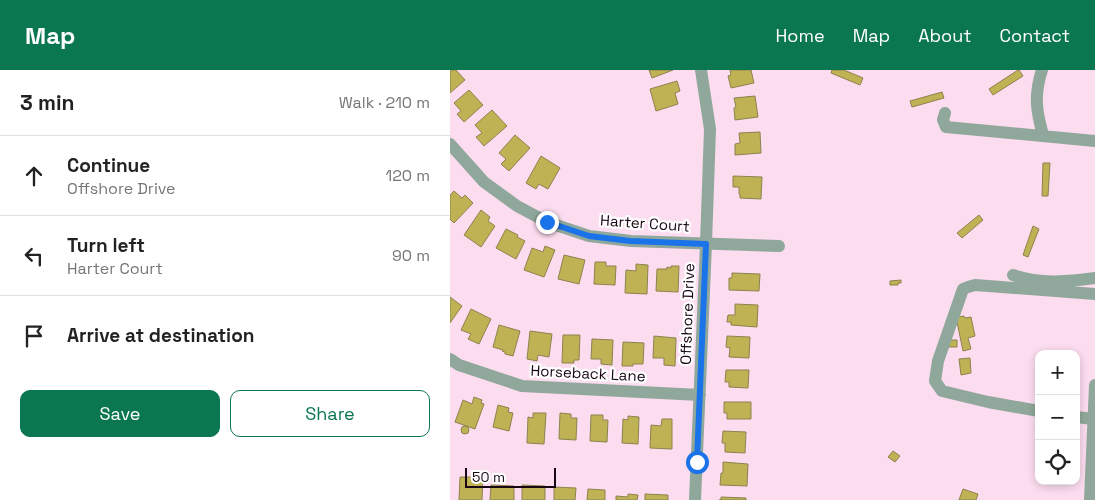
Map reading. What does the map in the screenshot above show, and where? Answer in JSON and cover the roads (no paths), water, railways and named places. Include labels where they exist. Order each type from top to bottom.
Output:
[{"type":"street","name":"Offshore Drive","points":[[695,500],[710,129],[701,70]]},
{"type":"street","points":[[1042,70],[1036,95],[1043,135]]},
{"type":"street","points":[[945,113],[943,120],[946,128],[1095,141]]},
{"type":"street","name":"Harter Court","points":[[450,144],[484,182],[517,206],[547,222],[589,236],[630,241],[779,246]]},
{"type":"street","points":[[1013,275],[1025,279],[1053,282],[1071,282],[1095,278]]},
{"type":"street","points":[[1035,410],[942,391],[935,381],[938,362],[964,289],[975,285],[1095,294]]},
{"type":"street","name":"Horseback Lane","points":[[450,359],[459,365],[522,386],[700,395]]},
{"type":"street","points":[[1090,500],[1095,385]]},
{"type":"street","points":[[1080,418],[1094,420]]}]
